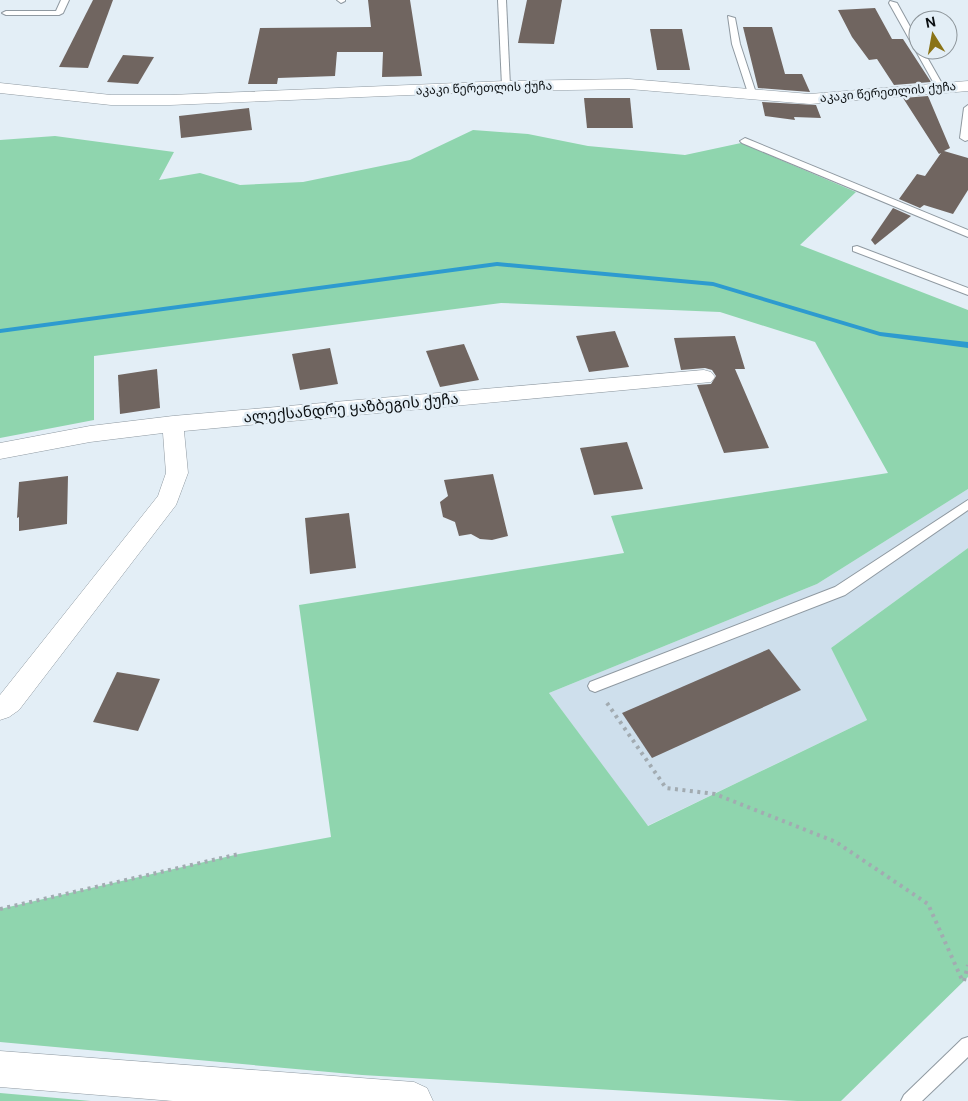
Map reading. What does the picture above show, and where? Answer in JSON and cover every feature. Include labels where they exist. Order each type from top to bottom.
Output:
[{"type":"main road","points":[[0,1069],[414,1101]]},
{"type":"street","name":"აკაკი წერეთლის ქუჩა","points":[[0,88],[111,100],[170,100],[506,86],[628,84],[810,98],[940,86],[968,86]]},
{"type":"street","name":"ალექსანდრე ყაზბეგის ქუჩა","points":[[0,451],[90,434],[173,424],[704,376]]},
{"type":"street","points":[[0,709],[10,702],[168,499],[177,473],[173,424]]},
{"type":"lane","points":[[6,13],[59,13],[65,0]]},
{"type":"lane","points":[[502,0],[506,86]]},
{"type":"lane","points":[[893,3],[908,30]]},
{"type":"lane","points":[[731,18],[736,44],[752,94]]},
{"type":"lane","points":[[925,60],[940,86]]},
{"type":"lane","points":[[965,138],[968,108]]},
{"type":"lane","points":[[745,140],[968,234]]},
{"type":"lane","points":[[857,249],[968,292]]},
{"type":"lane","points":[[595,686],[840,591],[968,504]]},
{"type":"lane","points":[[910,1101],[968,1045]]},
{"type":"path","points":[[595,686],[666,788],[715,794],[836,842],[928,904],[963,982],[968,965]]},
{"type":"path","points":[[0,909],[239,854]]},
{"type":"shaded area","points":[[968,489],[968,548],[831,648],[867,720],[647,826],[549,693],[817,584]]},
{"type":"green space","points":[[473,130],[528,134],[588,146],[685,155],[741,143],[856,192],[800,245],[968,310],[968,489],[817,584],[549,693],[648,826],[867,720],[831,648],[968,548],[968,977],[841,1101],[797,1101],[362,1075],[0,1042],[0,909],[239,854],[331,837],[299,605],[624,553],[611,516],[888,473],[815,342],[720,312],[501,303],[94,356],[94,420],[0,438],[0,140],[55,136],[174,152],[159,180],[200,173],[240,185],[303,182],[410,160]]},
{"type":"green space","points":[[0,1093],[91,1101],[0,1101]]},
{"type":"building","points":[[93,0],[113,0],[88,68],[59,67]]},
{"type":"building","points":[[368,0],[410,0],[422,76],[382,77],[383,52],[337,52],[335,76],[278,78],[277,84],[248,84],[260,28],[371,27]]},
{"type":"building","points":[[527,0],[562,0],[554,44],[518,43]]},
{"type":"building","points":[[875,8],[892,39],[903,39],[908,47],[908,60],[917,60],[931,82],[894,85],[877,59],[869,60],[852,37],[838,10]]},
{"type":"building","points":[[743,27],[772,27],[785,74],[802,74],[810,92],[758,88]]},
{"type":"building","points":[[650,29],[682,29],[690,70],[657,70]]},
{"type":"building","points":[[123,55],[154,57],[138,84],[107,82]]},
{"type":"building","points":[[928,96],[950,148],[944,151],[968,158],[968,190],[953,214],[924,205],[920,208],[899,199],[917,174],[925,176],[941,153],[939,154],[903,98]]},
{"type":"building","points":[[584,98],[630,98],[633,128],[587,128]]},
{"type":"building","points":[[762,102],[816,105],[821,118],[794,117],[795,120],[765,116]]},
{"type":"building","points":[[249,108],[252,130],[181,138],[179,116]]},
{"type":"building","points":[[893,208],[911,216],[875,245],[871,240]]},
{"type":"building","points":[[615,331],[629,367],[589,372],[576,336]]},
{"type":"building","points":[[735,336],[745,369],[735,369],[769,448],[724,453],[697,385],[711,384],[716,376],[712,370],[705,368],[681,370],[674,338]]},
{"type":"building","points":[[464,344],[479,380],[440,387],[426,351]]},
{"type":"building","points":[[330,348],[338,384],[300,390],[292,354]]},
{"type":"building","points":[[157,369],[160,408],[120,414],[118,375]]},
{"type":"building","points":[[627,442],[643,489],[594,495],[580,448]]},
{"type":"building","points":[[493,474],[508,536],[492,540],[480,539],[471,534],[459,536],[455,522],[443,517],[440,502],[448,496],[444,480]]},
{"type":"building","points":[[68,476],[67,524],[19,531],[19,517],[17,518],[19,482]]},
{"type":"building","points":[[349,513],[356,568],[310,574],[305,518]]},
{"type":"building","points":[[769,649],[801,690],[652,758],[622,713]]},
{"type":"building","points":[[117,672],[160,679],[138,731],[93,722]]},
{"type":"waterway","points":[[0,331],[497,264],[713,284],[880,334],[968,345]]}]
